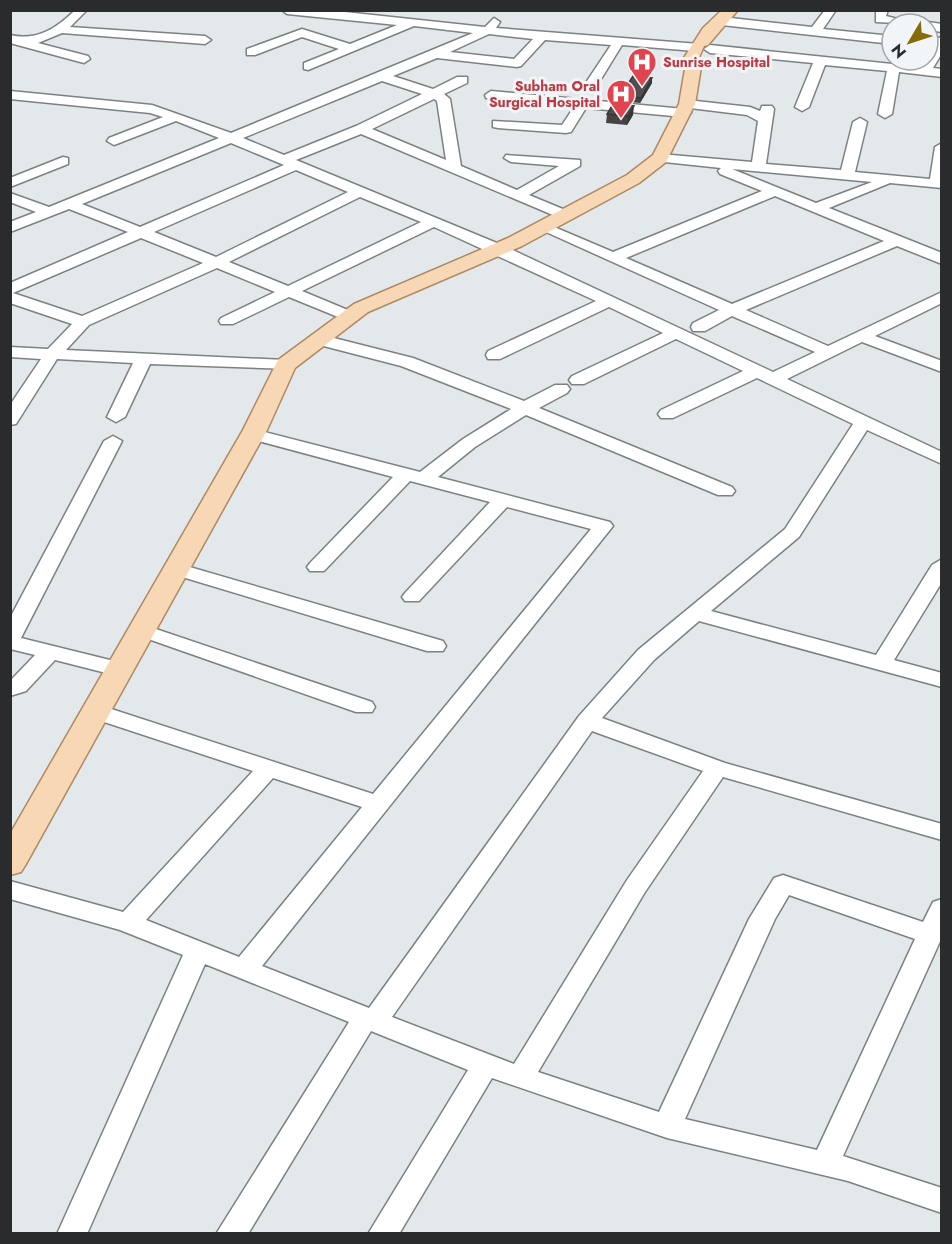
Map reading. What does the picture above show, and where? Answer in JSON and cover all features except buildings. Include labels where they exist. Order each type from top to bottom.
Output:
[{"type":"main road","points":[[10,864],[94,711],[253,434],[286,365],[360,308],[499,249],[633,179],[660,158],[686,108],[693,67],[698,65],[704,46],[723,28],[723,15]]},
{"type":"street","points":[[14,40],[37,41],[62,30],[82,10]]},
{"type":"street","points":[[287,10],[419,16]]},
{"type":"street","points":[[352,10],[880,64]]},
{"type":"street","points":[[815,32],[831,10]]},
{"type":"street","points":[[723,15],[815,32],[880,39]]},
{"type":"street","points":[[308,66],[352,49],[419,16]]},
{"type":"street","points":[[10,228],[382,77],[491,26],[542,36],[704,46],[880,67]]},
{"type":"street","points":[[62,30],[204,40]]},
{"type":"street","points":[[251,51],[302,33],[352,49]]},
{"type":"street","points":[[508,77],[517,63],[542,36]]},
{"type":"street","points":[[14,40],[84,59]]},
{"type":"street","points":[[593,81],[619,41]]},
{"type":"street","points":[[434,54],[517,63]]},
{"type":"street","points":[[802,107],[820,61]]},
{"type":"street","points":[[885,114],[893,72]]},
{"type":"street","points":[[382,77],[437,94],[443,99],[454,168]]},
{"type":"street","points":[[10,290],[437,94],[462,80]]},
{"type":"street","points":[[10,95],[152,109],[233,139],[499,249],[863,423],[938,452]]},
{"type":"street","points":[[491,95],[583,103],[750,111],[766,114],[758,167]]},
{"type":"street","points":[[498,124],[566,129],[583,103]]},
{"type":"street","points":[[114,141],[175,117]]},
{"type":"street","points":[[847,176],[860,122]]},
{"type":"street","points":[[361,129],[566,215]]},
{"type":"street","points":[[660,158],[939,184],[942,147]]},
{"type":"street","points":[[512,158],[575,163],[518,195]]},
{"type":"street","points":[[10,183],[63,161]]},
{"type":"street","points":[[705,161],[897,241],[937,254]]},
{"type":"street","points":[[816,208],[891,180]]},
{"type":"street","points":[[10,420],[52,354],[83,322],[216,263],[360,191]]},
{"type":"street","points":[[612,258],[775,191]]},
{"type":"street","points":[[10,197],[49,212]]},
{"type":"street","points":[[70,204],[349,316]]},
{"type":"street","points":[[227,321],[433,222]]},
{"type":"street","points":[[542,227],[828,351]]},
{"type":"street","points":[[699,327],[732,310],[897,241]]},
{"type":"street","points":[[10,297],[83,322]]},
{"type":"street","points":[[667,414],[828,351],[942,297]]},
{"type":"street","points":[[494,355],[609,301]]},
{"type":"street","points":[[578,380],[676,333]]},
{"type":"street","points":[[861,336],[942,367]]},
{"type":"street","points":[[318,339],[407,362],[725,491]]},
{"type":"street","points":[[10,352],[286,365]]},
{"type":"street","points":[[117,417],[144,358]]},
{"type":"street","points":[[317,567],[414,476],[525,408],[561,389]]},
{"type":"street","points":[[231,1233],[370,1020],[587,721],[646,655],[792,533],[863,423]]},
{"type":"street","points":[[244,969],[603,526],[253,434]]},
{"type":"street","points":[[113,441],[10,641],[118,669]]},
{"type":"street","points":[[412,597],[503,500]]},
{"type":"street","points":[[881,664],[942,565]]},
{"type":"street","points":[[176,569],[435,646]]},
{"type":"street","points":[[694,614],[942,680]]},
{"type":"street","points":[[141,630],[364,707]]},
{"type":"street","points":[[10,689],[18,686],[50,652]]},
{"type":"street","points":[[94,711],[377,804]]},
{"type":"street","points":[[587,721],[717,768],[942,832]]},
{"type":"street","points":[[128,923],[269,768]]},
{"type":"street","points":[[521,1077],[636,886],[717,768]]},
{"type":"street","points":[[667,1126],[762,919],[783,884],[930,934]]},
{"type":"street","points":[[10,890],[128,923],[485,1065],[667,1126],[825,1164],[942,1201]]},
{"type":"street","points":[[825,1164],[942,908]]},
{"type":"street","points":[[72,1233],[197,952]]},
{"type":"street","points":[[383,1233],[485,1065]]},
{"type":"place","name":"Sunrise Hospital","points":[[642,88]]},
{"type":"place","name":"Subham Oral Surgical Hospital","points":[[621,120]]}]
